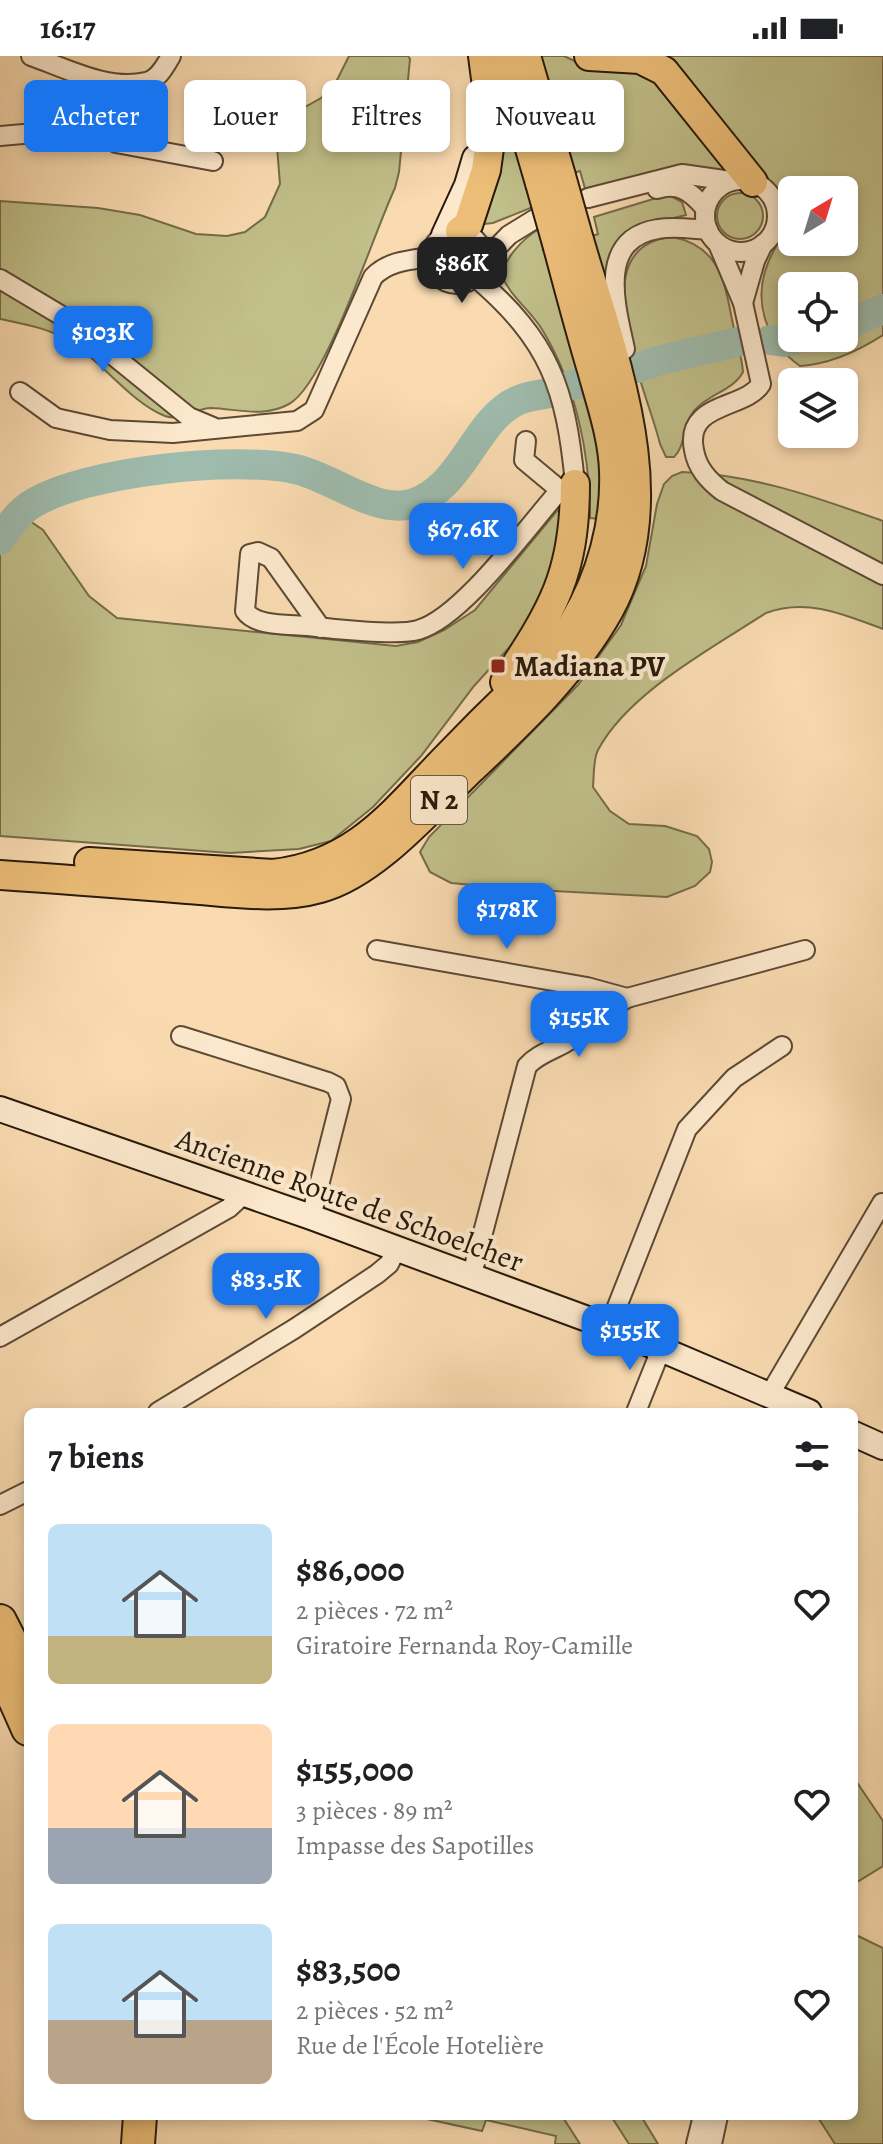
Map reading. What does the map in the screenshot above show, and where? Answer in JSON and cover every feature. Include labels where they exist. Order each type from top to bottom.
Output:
[{"type":"highway","points":[[0,1621],[24,1668]]},
{"type":"highway","points":[[0,1666],[24,1720]]},
{"type":"highway","points":[[117,2144],[119,2120]]},
{"type":"highway","points":[[138,2144],[140,2120]]},
{"type":"main road","points":[[458,234],[475,161],[477,101],[471,56]]},
{"type":"main road","points":[[458,234],[468,225],[489,156],[491,117],[483,56]]},
{"type":"main road","name":"N 2","points":[[503,56],[551,180]]},
{"type":"main road","name":"N 2","points":[[0,875],[270,894],[319,889],[337,883],[393,845],[521,721],[562,675],[600,624],[615,597],[630,551],[636,461],[608,354],[568,244],[551,180],[526,56]]},
{"type":"main road","points":[[589,56],[640,59],[664,71],[742,182]]},
{"type":"main road","name":"N 2","points":[[0,857],[273,874],[300,871],[335,858],[360,842],[399,807],[546,658],[573,623],[595,580],[608,538],[614,493],[612,445],[621,400]]},
{"type":"main road","points":[[468,735],[541,628],[557,594],[573,538],[567,487]]},
{"type":"main road","name":"Ancienne Route de Schoelcher","points":[[0,1109],[311,1217],[609,1327],[800,1408]]},
{"type":"main road","points":[[858,1436],[883,1447]]},
{"type":"street","points":[[31,56],[108,82],[147,82],[164,69],[171,56]]},
{"type":"street","points":[[0,136],[85,127],[99,131],[116,143],[213,161]]},
{"type":"street","points":[[743,303],[755,261],[774,229],[776,210],[768,193],[742,182],[682,174],[589,202],[675,186],[690,193],[705,208],[713,237],[743,303],[759,388],[717,408],[700,422],[693,437],[698,465],[710,482],[722,491],[883,575]]},
{"type":"street","points":[[705,208],[714,193],[742,182]]},
{"type":"street","points":[[534,215],[509,235],[479,270],[461,284],[446,282],[434,271],[430,257],[432,248],[458,234],[486,234],[534,215]]},
{"type":"street","points":[[608,354],[616,264],[632,241],[661,228],[713,237],[740,252],[763,244]]},
{"type":"street","points":[[321,628],[271,558],[258,552],[250,554],[245,611],[257,621],[321,628],[410,631],[437,622],[451,612],[567,487],[567,415],[554,376],[526,328],[479,270],[481,246],[458,234]]},
{"type":"street","points":[[20,392],[56,418],[73,424],[126,431],[173,433],[297,421],[314,410],[373,277],[393,263],[430,257]]},
{"type":"street","points":[[0,279],[72,322],[189,417],[222,430]]},
{"type":"street","points":[[526,441],[524,460],[567,487]]},
{"type":"street","points":[[377,950],[587,987],[627,998]]},
{"type":"street","points":[[471,1278],[527,1066],[537,1056],[565,1043],[627,998],[805,950]]},
{"type":"street","points":[[181,1036],[336,1086],[341,1099],[311,1217]]},
{"type":"street","points":[[609,1327],[687,1129],[734,1078],[782,1046]]},
{"type":"street","points":[[0,1337],[229,1208],[243,1195]]},
{"type":"street","points":[[770,1394],[882,1203]]},
{"type":"street","points":[[165,1408],[377,1274],[389,1264],[396,1250]]},
{"type":"street","points":[[638,1408],[662,1347]]},
{"type":"street","points":[[0,1505],[24,1493]]},
{"type":"street","points":[[696,2144],[702,2120]]},
{"type":"street","points":[[712,2144],[717,2120]]},
{"type":"shaded area","points":[[349,56],[408,56],[410,59],[408,80],[337,80]]},
{"type":"shaded area","points":[[538,56],[564,56],[583,65],[623,69],[651,77],[730,170],[586,192],[580,171],[573,173],[567,152],[624,152],[624,80],[545,80]]},
{"type":"shaded area","points":[[660,56],[883,56],[883,335],[858,349],[858,272],[778,272],[778,344],[762,307],[763,278],[768,263],[778,243],[778,256],[858,256],[858,176],[778,176],[778,189],[727,139]]},
{"type":"shaded area","points":[[321,98],[322,152],[401,152],[399,172],[333,338],[303,391],[289,404],[260,412],[211,408],[183,416],[165,416],[140,401],[69,341],[44,330],[0,319],[0,201],[98,208],[140,215],[196,234],[227,236],[245,232],[265,217],[280,184],[277,152],[306,152],[306,107]]},
{"type":"shaded area","points":[[489,152],[515,152],[533,207],[493,223],[480,221]]},
{"type":"shaded area","points":[[740,193],[749,194],[756,200],[762,207],[762,225],[756,232],[749,238],[740,239],[731,238],[724,232],[718,225],[717,216],[718,207],[724,200],[731,194]]},
{"type":"shaded area","points":[[671,196],[682,202],[686,215],[644,225],[607,291],[590,237],[598,234],[594,217]]},
{"type":"shaded area","points":[[539,229],[592,409],[601,482],[599,519],[590,518],[584,445],[564,374],[543,331],[502,276],[516,249]]},
{"type":"shaded area","points":[[673,237],[702,250],[719,271],[728,298],[743,372],[733,384],[694,411],[678,452],[674,457],[666,457],[634,359],[626,325],[624,293],[629,265],[644,246]]},
{"type":"shaded area","points":[[784,352],[851,352],[822,363],[800,366]]},
{"type":"shaded area","points":[[682,472],[760,482],[883,521],[883,629],[825,610],[796,607],[766,613],[673,673],[629,709],[612,729],[596,754],[593,787],[610,811],[629,824],[665,826],[697,836],[709,849],[712,862],[710,872],[695,886],[667,897],[451,883],[430,872],[420,852],[429,837],[578,685],[621,625],[646,566],[657,504],[664,484]]},
{"type":"shaded area","points":[[566,500],[552,584],[524,631],[474,686],[421,756],[373,807],[331,841],[299,849],[230,853],[0,836],[0,518],[24,517],[43,530],[89,596],[117,618],[396,646],[418,642],[475,610]]},
{"type":"shaded area","points":[[858,1784],[883,1821],[883,1866],[858,1882]]},
{"type":"shaded area","points":[[858,1936],[883,1948],[883,2144],[835,2144],[820,2120],[858,2120]]},
{"type":"shaded area","points":[[432,2120],[486,2120],[482,2131]]},
{"type":"shaded area","points":[[486,2120],[565,2120],[580,2144],[555,2144],[556,2136]]},
{"type":"shaded area","points":[[614,2120],[643,2120],[658,2144],[629,2144]]},
{"type":"waterway","points":[[858,320],[883,309]]},
{"type":"waterway","points":[[770,340],[778,341]]},
{"type":"waterway","points":[[638,368],[737,342]]},
{"type":"waterway","points":[[568,386],[581,383]]},
{"type":"waterway","points":[[0,540],[23,511],[56,492],[161,469],[269,465],[309,473],[383,504],[411,504],[429,496],[444,484],[504,409],[523,399],[549,393]]},
{"type":"place","name":"Madiana PV","points":[[498,666]]}]
